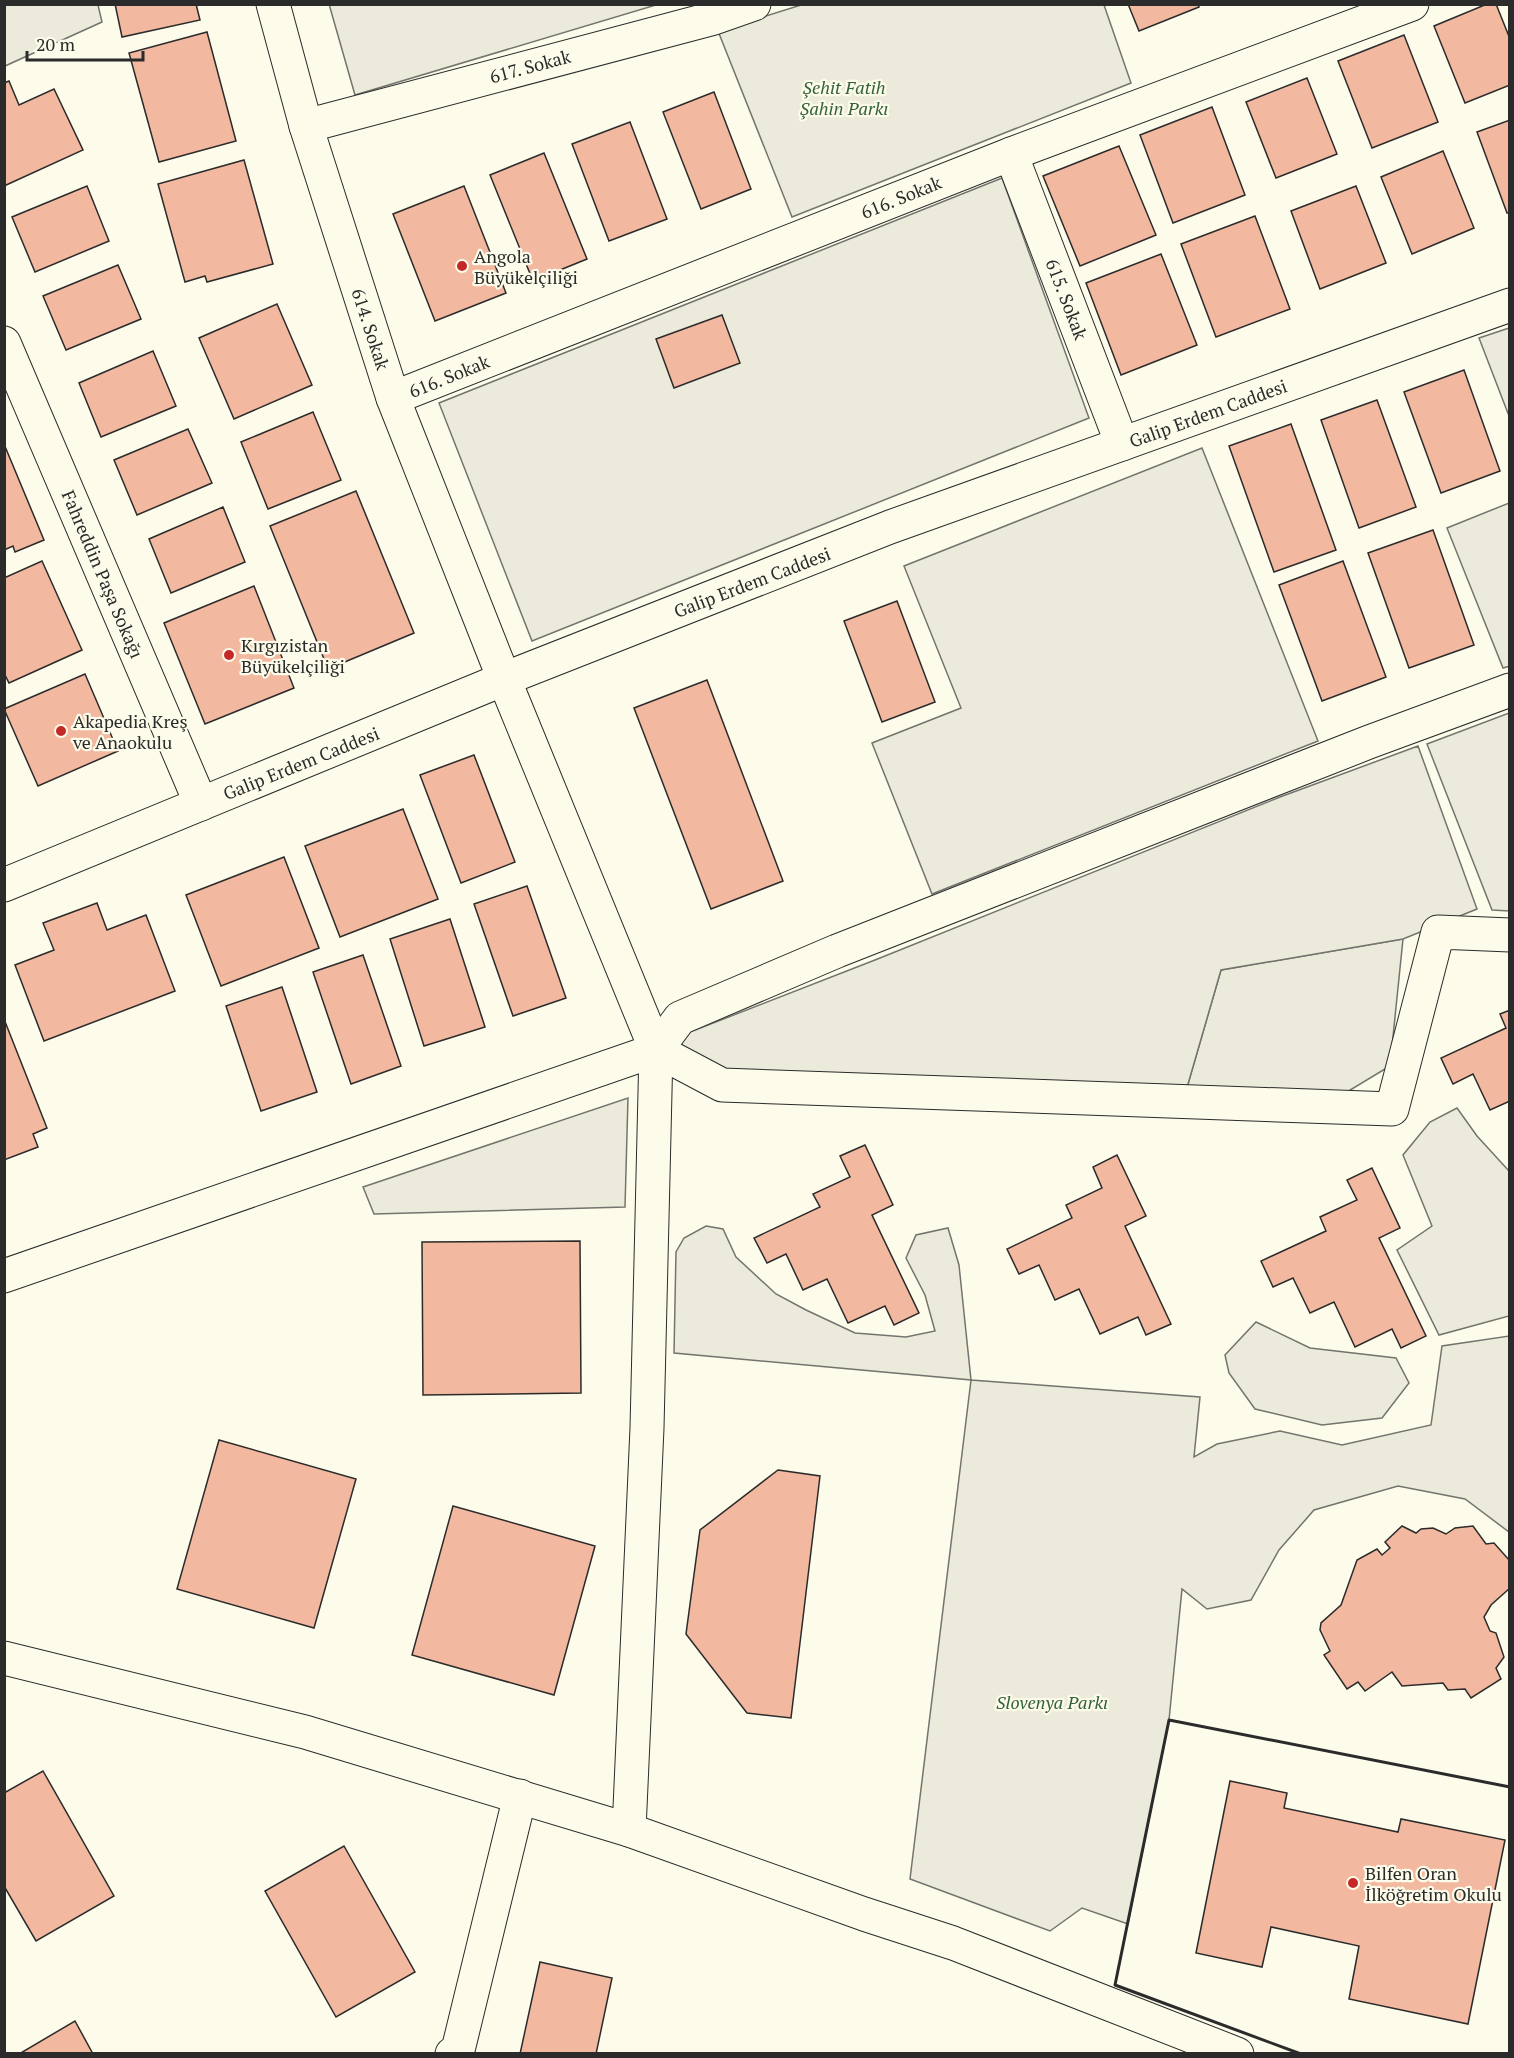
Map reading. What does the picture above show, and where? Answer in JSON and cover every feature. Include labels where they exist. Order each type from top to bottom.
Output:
[{"type":"street","name":"614. Sokak","points":[[273,4],[306,126],[393,398],[504,679],[656,1050]]},
{"type":"street","name":"617. Sokak","points":[[306,126],[714,18],[754,4]]},
{"type":"street","name":"616. Sokak","points":[[393,398],[1011,154],[1412,4]]},
{"type":"street","name":"615. Sokak","points":[[1011,154],[1122,444]]},
{"type":"street","name":"Galip Erdem Caddesi","points":[[4,885],[504,679],[890,527],[1509,304]]},
{"type":"street","name":"Fahreddin Paşa Sokağı","points":[[4,344],[201,804]]},
{"type":"street","points":[[4,1276],[656,1050],[680,1018],[816,960],[1370,742],[1509,690]]},
{"type":"street","points":[[656,1050],[722,1085],[1392,1109],[1438,932],[1509,936]]},
{"type":"street","points":[[629,1830],[647,1428],[656,1050]]},
{"type":"street","points":[[4,1658],[305,1732],[629,1830],[864,1914],[953,1943],[1237,2054]]},
{"type":"street","points":[[452,2054],[458,2050],[520,1796]]},
{"type":"green space","points":[[329,4],[656,4],[656,5],[355,95]]},
{"type":"green space","points":[[4,5],[98,5],[102,22],[5,66]]},
{"type":"green space","name":"Şehit Fatih Şahin Parkı","points":[[801,5],[1104,5],[1131,83],[792,217],[718,31]]},
{"type":"green space","points":[[1002,178],[1089,418],[532,641],[439,403]]},
{"type":"green space","points":[[1510,328],[1509,416],[1479,338]]},
{"type":"green space","points":[[1202,448],[1318,741],[932,894],[872,743],[961,708],[904,566]]},
{"type":"green space","points":[[1509,503],[1510,666],[1503,668],[1447,528]]},
{"type":"green space","points":[[1509,713],[1509,911],[1492,910],[1427,744]]},
{"type":"green space","points":[[1403,939],[1390,1066],[1342,1095],[1186,1091],[1221,970]]},
{"type":"green space","points":[[1457,1108],[1477,1136],[1509,1171],[1509,1316],[1439,1335],[1397,1250],[1432,1226],[1403,1155],[1430,1122]]},
{"type":"green space","points":[[706,1226],[723,1229],[736,1257],[776,1294],[855,1333],[906,1337],[935,1331],[925,1295],[906,1258],[916,1235],[948,1228],[959,1265],[971,1380],[674,1353],[676,1252],[684,1238]]},
{"type":"green space","points":[[1256,1322],[1310,1348],[1396,1358],[1409,1383],[1382,1418],[1322,1425],[1255,1409],[1229,1373],[1225,1355]]},
{"type":"green space","name":"Slovenya Parkı","points":[[1509,1336],[1509,1532],[1465,1499],[1398,1486],[1314,1510],[1279,1550],[1251,1600],[1207,1609],[1182,1589],[1169,1720],[1128,1924],[1082,1908],[1050,1931],[910,1879],[971,1380],[1200,1397],[1194,1457],[1217,1444],[1280,1431],[1342,1445],[1431,1425],[1442,1346]]},
{"type":"shaded area","points":[[1418,746],[1477,909],[1403,939],[1221,970],[1186,1091],[717,1072],[680,1045],[690,1032],[1280,797]]},
{"type":"shaded area","points":[[628,1098],[625,1207],[374,1214],[363,1187]]},
{"type":"building","points":[[115,4],[196,4],[200,20],[122,37]]},
{"type":"building","points":[[1128,4],[1198,4],[1199,7],[1139,31]]},
{"type":"building","points":[[1487,4],[1496,4],[1510,39],[1510,85],[1465,103],[1434,26]]},
{"type":"building","points":[[207,32],[236,141],[159,162],[129,53]]},
{"type":"building","points":[[1404,35],[1438,122],[1372,148],[1338,61]]},
{"type":"building","points":[[1307,78],[1337,154],[1276,178],[1246,102]]},
{"type":"building","points":[[9,81],[19,105],[54,89],[83,150],[4,186],[4,83]]},
{"type":"building","points":[[714,92],[751,189],[701,209],[663,112]]},
{"type":"building","points":[[1212,107],[1245,195],[1173,223],[1140,135]]},
{"type":"building","points":[[1510,120],[1510,213],[1507,213],[1477,132]]},
{"type":"building","points":[[630,122],[667,219],[609,241],[572,144]]},
{"type":"building","points":[[1119,146],[1156,235],[1080,266],[1043,176]]},
{"type":"building","points":[[1443,151],[1474,228],[1412,254],[1381,177]]},
{"type":"building","points":[[544,153],[587,259],[533,281],[490,175]]},
{"type":"building","points":[[244,160],[273,264],[207,282],[205,276],[185,282],[158,184]]},
{"type":"building","points":[[87,186],[109,241],[35,272],[12,217]]},
{"type":"building","points":[[464,186],[506,293],[435,321],[393,214]]},
{"type":"building","points":[[1356,186],[1386,263],[1320,289],[1291,211]]},
{"type":"building","points":[[1255,216],[1290,309],[1216,337],[1181,244]]},
{"type":"building","points":[[1161,254],[1197,345],[1121,375],[1086,283]]},
{"type":"building","points":[[118,265],[141,319],[66,350],[43,296]]},
{"type":"building","points":[[277,304],[312,385],[234,419],[199,338]]},
{"type":"building","points":[[722,315],[740,363],[674,388],[656,339]]},
{"type":"building","points":[[153,351],[176,406],[101,437],[79,383]]},
{"type":"building","points":[[1464,370],[1500,471],[1441,493],[1404,392]]},
{"type":"building","points":[[1377,400],[1416,507],[1359,528],[1321,420]]},
{"type":"building","points":[[313,412],[341,480],[268,509],[241,442]]},
{"type":"building","points":[[1291,424],[1336,550],[1274,572],[1229,446]]},
{"type":"building","points":[[188,429],[212,483],[137,515],[114,460]]},
{"type":"building","points":[[4,444],[44,540],[15,552],[13,546],[4,550]]},
{"type":"building","points":[[356,491],[414,633],[328,669],[270,526]]},
{"type":"building","points":[[223,507],[245,562],[171,593],[149,539]]},
{"type":"building","points":[[1433,530],[1474,645],[1409,668],[1368,553]]},
{"type":"building","points":[[42,561],[82,650],[9,683],[4,673],[4,578]]},
{"type":"building","points":[[1343,561],[1386,677],[1322,701],[1279,585]]},
{"type":"building","name":"Kırgızistan Büyükelçiliği","points":[[254,586],[294,688],[205,724],[164,623]]},
{"type":"building","points":[[897,601],[935,702],[882,722],[844,621]]},
{"type":"building","name":"Akapedia Kreş ve Anaokulu","points":[[85,674],[118,751],[38,786],[4,709]]},
{"type":"building","points":[[707,680],[783,881],[711,909],[634,708]]},
{"type":"building","points":[[474,755],[515,862],[461,883],[420,775]]},
{"type":"building","points":[[403,809],[438,899],[340,937],[305,846]]},
{"type":"building","points":[[284,857],[319,948],[221,986],[186,895]]},
{"type":"building","points":[[527,886],[566,998],[513,1016],[474,904]]},
{"type":"building","points":[[97,903],[107,930],[146,915],[175,991],[44,1041],[15,965],[54,950],[43,923]]},
{"type":"building","points":[[450,919],[485,1027],[424,1046],[390,939]]},
{"type":"building","points":[[363,955],[401,1066],[351,1084],[313,972]]},
{"type":"building","points":[[282,987],[317,1092],[261,1111],[226,1006]]},
{"type":"building","points":[[1510,1010],[1510,1101],[1490,1110],[1473,1074],[1453,1084],[1441,1058],[1506,1028],[1500,1014]]},
{"type":"building","points":[[4,1019],[47,1128],[33,1134],[38,1147],[4,1160]]},
{"type":"building","points":[[865,1145],[893,1205],[872,1215],[919,1313],[894,1325],[885,1306],[848,1323],[827,1279],[803,1290],[786,1254],[767,1263],[754,1238],[820,1207],[813,1194],[850,1177],[840,1156]]},
{"type":"building","points":[[1117,1155],[1146,1216],[1125,1226],[1171,1324],[1146,1335],[1138,1317],[1100,1334],[1079,1289],[1055,1300],[1039,1265],[1019,1274],[1007,1249],[1072,1218],[1066,1205],[1102,1188],[1093,1167]]},
{"type":"building","points":[[1372,1168],[1400,1228],[1379,1238],[1426,1336],[1401,1348],[1392,1329],[1355,1347],[1334,1302],[1310,1313],[1293,1278],[1273,1287],[1261,1261],[1326,1231],[1320,1217],[1357,1200],[1347,1180]]},
{"type":"building","points":[[580,1241],[581,1393],[423,1395],[422,1242]]},
{"type":"building","points":[[219,1440],[356,1479],[314,1628],[177,1589]]},
{"type":"building","points":[[778,1470],[820,1476],[791,1718],[747,1713],[686,1634],[700,1530]]},
{"type":"building","points":[[453,1506],[595,1546],[554,1695],[412,1655]]},
{"type":"building","points":[[1402,1526],[1416,1533],[1421,1529],[1433,1528],[1446,1534],[1455,1528],[1473,1526],[1486,1544],[1494,1543],[1510,1561],[1510,1588],[1491,1605],[1484,1617],[1490,1631],[1496,1633],[1504,1657],[1496,1668],[1501,1679],[1471,1698],[1465,1689],[1448,1690],[1443,1683],[1402,1686],[1392,1672],[1365,1691],[1358,1682],[1347,1689],[1324,1655],[1330,1651],[1320,1630],[1321,1623],[1341,1605],[1357,1560],[1377,1549],[1382,1555],[1390,1548],[1385,1542]]},
{"type":"building","points":[[43,1771],[114,1896],[36,1941],[4,1886],[4,1793]]},
{"type":"building","name":"Bilfen Oran İlköğretim Okulu","points":[[1230,1781],[1287,1793],[1284,1808],[1398,1832],[1401,1819],[1505,1840],[1468,2024],[1349,1999],[1359,1946],[1271,1927],[1262,1967],[1196,1953]]},
{"type":"building","points":[[344,1846],[415,1972],[336,2017],[265,1891]]},
{"type":"building","points":[[540,1962],[612,1978],[596,2054],[520,2054]]},
{"type":"building","points":[[75,2021],[93,2054],[19,2054]]},
{"type":"wall","points":[[1301,2054],[1115,1985],[1169,1720],[1510,1787]]},
{"type":"place","name":"Angola Büyükelçiliği","points":[[462,266]]},
{"type":"place","name":"Kırgızistan Büyükelçiliği","points":[[229,655]]},
{"type":"place","name":"Akapedia Kreş ve Anaokulu","points":[[61,731]]},
{"type":"place","name":"Bilfen Oran İlköğretim Okulu","points":[[1353,1883]]}]
